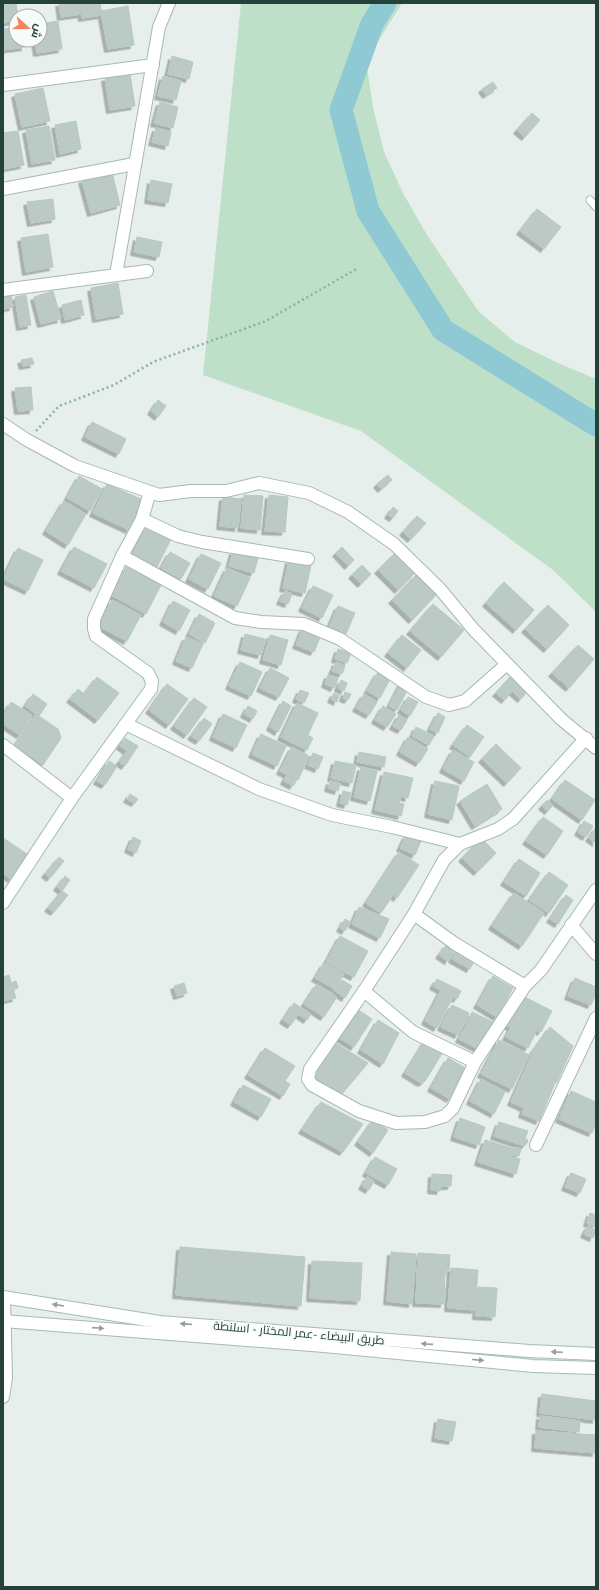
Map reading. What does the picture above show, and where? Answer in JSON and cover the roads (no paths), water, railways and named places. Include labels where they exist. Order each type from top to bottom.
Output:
[{"type":"street","points":[[116,275],[134,164],[159,27],[169,3]]},
{"type":"street","points":[[3,85],[152,65]]},
{"type":"street","points":[[3,189],[134,164]]},
{"type":"street","points":[[3,290],[147,271]]},
{"type":"street","points":[[3,424],[27,440],[75,466],[158,495],[191,491],[226,491],[259,483],[309,493],[348,512],[394,544],[440,589],[474,630],[561,719],[586,738],[596,748]]},
{"type":"street","points":[[3,903],[72,798],[151,689],[152,681],[148,673],[96,636],[94,629],[94,619],[122,556],[142,519],[150,492]]},
{"type":"street","points":[[142,519],[178,536],[202,542],[308,559]]},
{"type":"street","points":[[122,556],[235,618],[261,622],[304,624],[340,639],[426,697],[449,706],[465,701],[507,664]]},
{"type":"street","points":[[126,724],[258,789],[332,815],[392,827],[460,844]]},
{"type":"street","points":[[586,738],[513,819],[498,829],[460,844],[444,860],[414,914],[364,991],[310,1069],[308,1079],[312,1085],[359,1111],[396,1123],[425,1122],[445,1116],[453,1108],[475,1062],[525,986],[541,970],[596,890]]},
{"type":"street","points":[[3,745],[72,798]]},
{"type":"street","points":[[414,914],[454,943],[525,986]]},
{"type":"street","points":[[572,926],[596,954]]},
{"type":"street","points":[[364,991],[413,1032],[475,1062]]},
{"type":"street","points":[[536,1145],[596,1018]]},
{"type":"street","points":[[3,1397],[6,1378],[4,1297]]},
{"type":"street","name":"طريق البيضاء -عمر المختار - اسلنطة","points":[[4,1297],[160,1322],[529,1351],[596,1354]]},
{"type":"street","name":"طريق البيضاء -عمر المختار - اسلنطة","points":[[4,1321],[324,1346],[533,1366],[596,1368]]},
{"type":"lane","points":[[590,200],[596,207]]},
{"type":"waterway","points":[[385,3],[372,24],[341,110],[368,211],[443,330],[596,425]]}]
